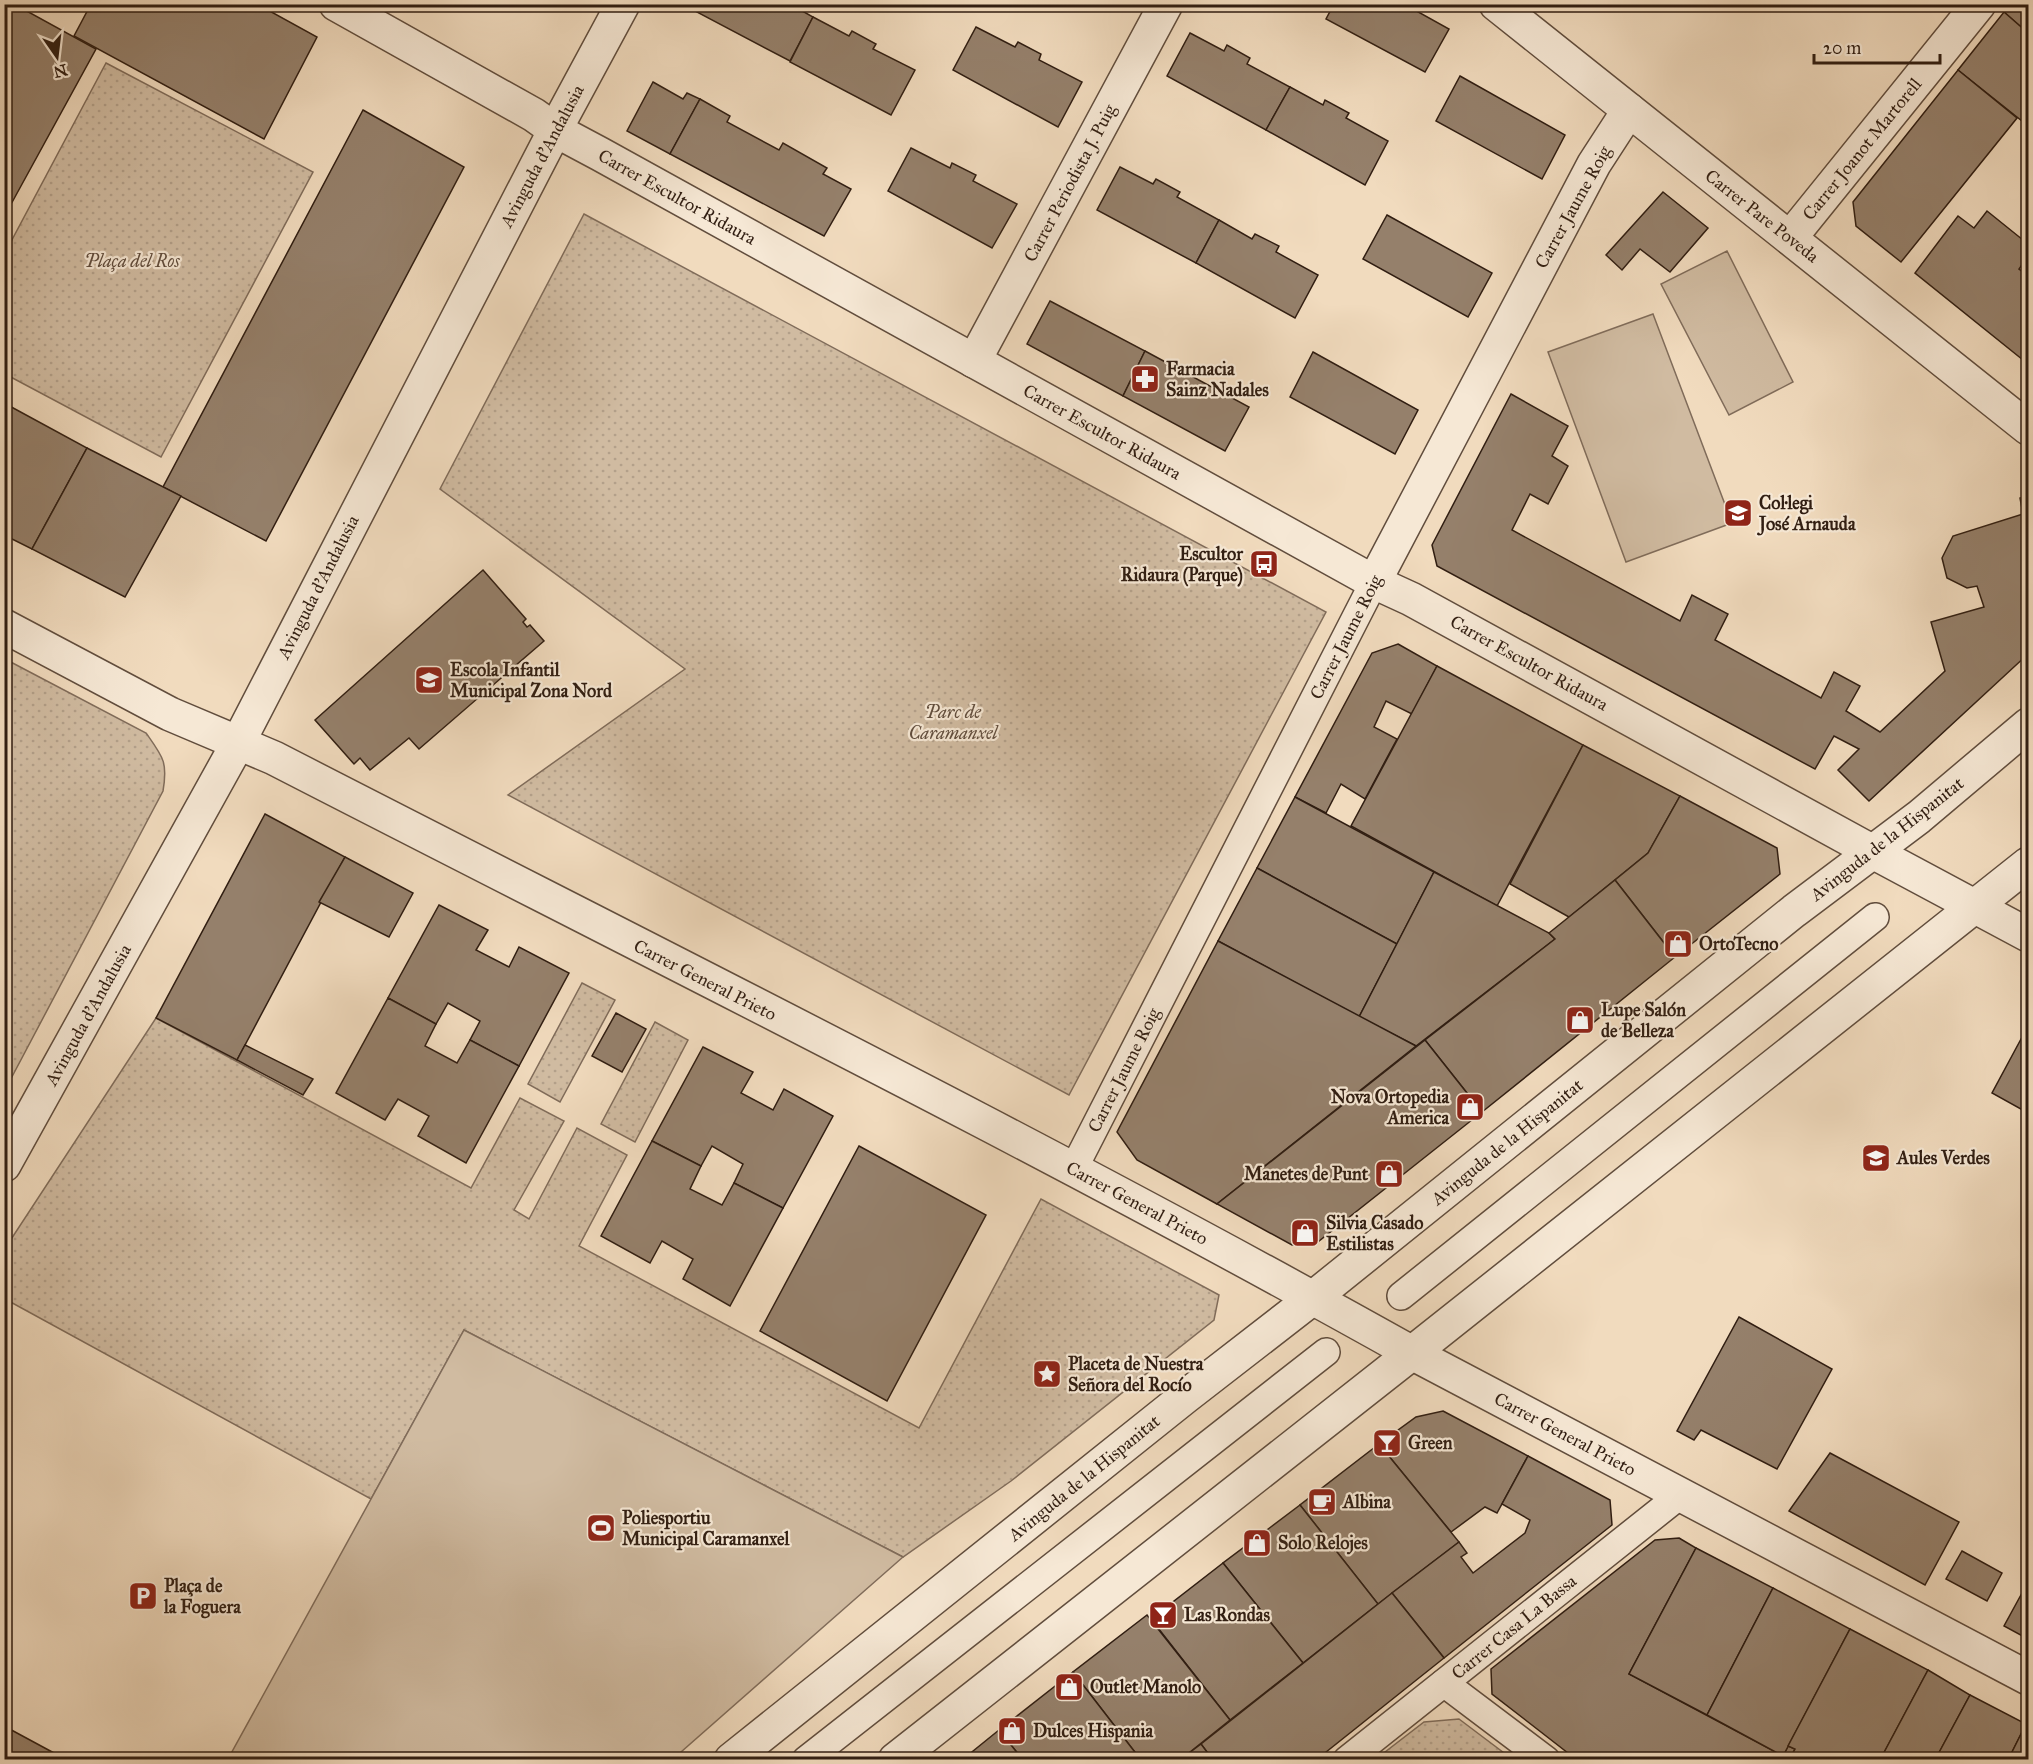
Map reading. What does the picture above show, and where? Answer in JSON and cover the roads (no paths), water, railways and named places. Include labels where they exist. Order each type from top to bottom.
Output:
[{"type":"street","name":"Carrer Escultor Ridaura","points":[[336,4],[534,115],[555,130],[1374,582],[1411,599],[2028,935]]},
{"type":"street","name":"Avinguda d'Andalusia","points":[[4,1165],[238,743],[555,130],[623,4]]},
{"type":"street","name":"Carrer Periodista J. Puig","points":[[974,361],[1166,4]]},
{"type":"street","name":"Carrer Pare Poveda","points":[[1496,4],[2028,428]]},
{"type":"street","name":"Carrer Joanot Martorell","points":[[1790,238],[1979,4]]},
{"type":"street","name":"Carrer Jaume Roig","points":[[1073,1170],[1374,582],[1594,164],[1629,110]]},
{"type":"street","name":"Carrer General Prieto","points":[[4,626],[170,714],[285,764],[1073,1170],[1314,1297],[1412,1353],[2028,1678]]},
{"type":"street","name":"Avinguda de la Hispanitat","points":[[730,1760],[1314,1297],[1794,911],[1919,818],[2028,725]]},
{"type":"street","points":[[895,1760],[2028,864]]},
{"type":"street","points":[[1401,1296],[1875,918]]},
{"type":"street","points":[[806,1760],[1326,1352]]},
{"type":"street","name":"Carrer Casa La Bassa","points":[[1347,1760],[1680,1495]]},
{"type":"street","points":[[1444,1683],[1546,1760]]},
{"type":"place","name":"Farmacia Sainz Nadales","points":[[1145,379]]},
{"type":"place","name":"Col·legi José Arnauda","points":[[1738,513]]},
{"type":"place","name":"Escultor Ridaura (Parque)","points":[[1264,564]]},
{"type":"place","name":"Escola Infantil Municipal Zona Nord","points":[[429,680]]},
{"type":"place","name":"OrtoTecno","points":[[1678,944]]},
{"type":"place","name":"Lupe Salón de Belleza","points":[[1580,1020]]},
{"type":"place","name":"Nova Ortopedia America","points":[[1470,1107]]},
{"type":"place","name":"Aules Verdes","points":[[1876,1158]]},
{"type":"place","name":"Manetes de Punt","points":[[1389,1174]]},
{"type":"place","name":"Silvia Casado Estilistas","points":[[1305,1233]]},
{"type":"place","name":"Placeta de Nuestra Señora del Rocío","points":[[1047,1374]]},
{"type":"place","name":"Green","points":[[1387,1443]]},
{"type":"place","name":"Albina","points":[[1322,1502]]},
{"type":"place","name":"Poliesportiu Municipal Caramanxel","points":[[601,1528]]},
{"type":"place","name":"Solo Relojes","points":[[1257,1543]]},
{"type":"place","name":"Plaça de la Foguera","points":[[143,1596]]},
{"type":"place","name":"Las Rondas","points":[[1163,1615]]},
{"type":"place","name":"Outlet Manolo","points":[[1069,1687]]},
{"type":"place","name":"Dulces Hispania","points":[[1012,1731]]},
{"type":"park label","name":"Plaça del Ros","points":[[132,261]]},
{"type":"park label","name":"Parc de Caramanxel","points":[[953,722]]}]
